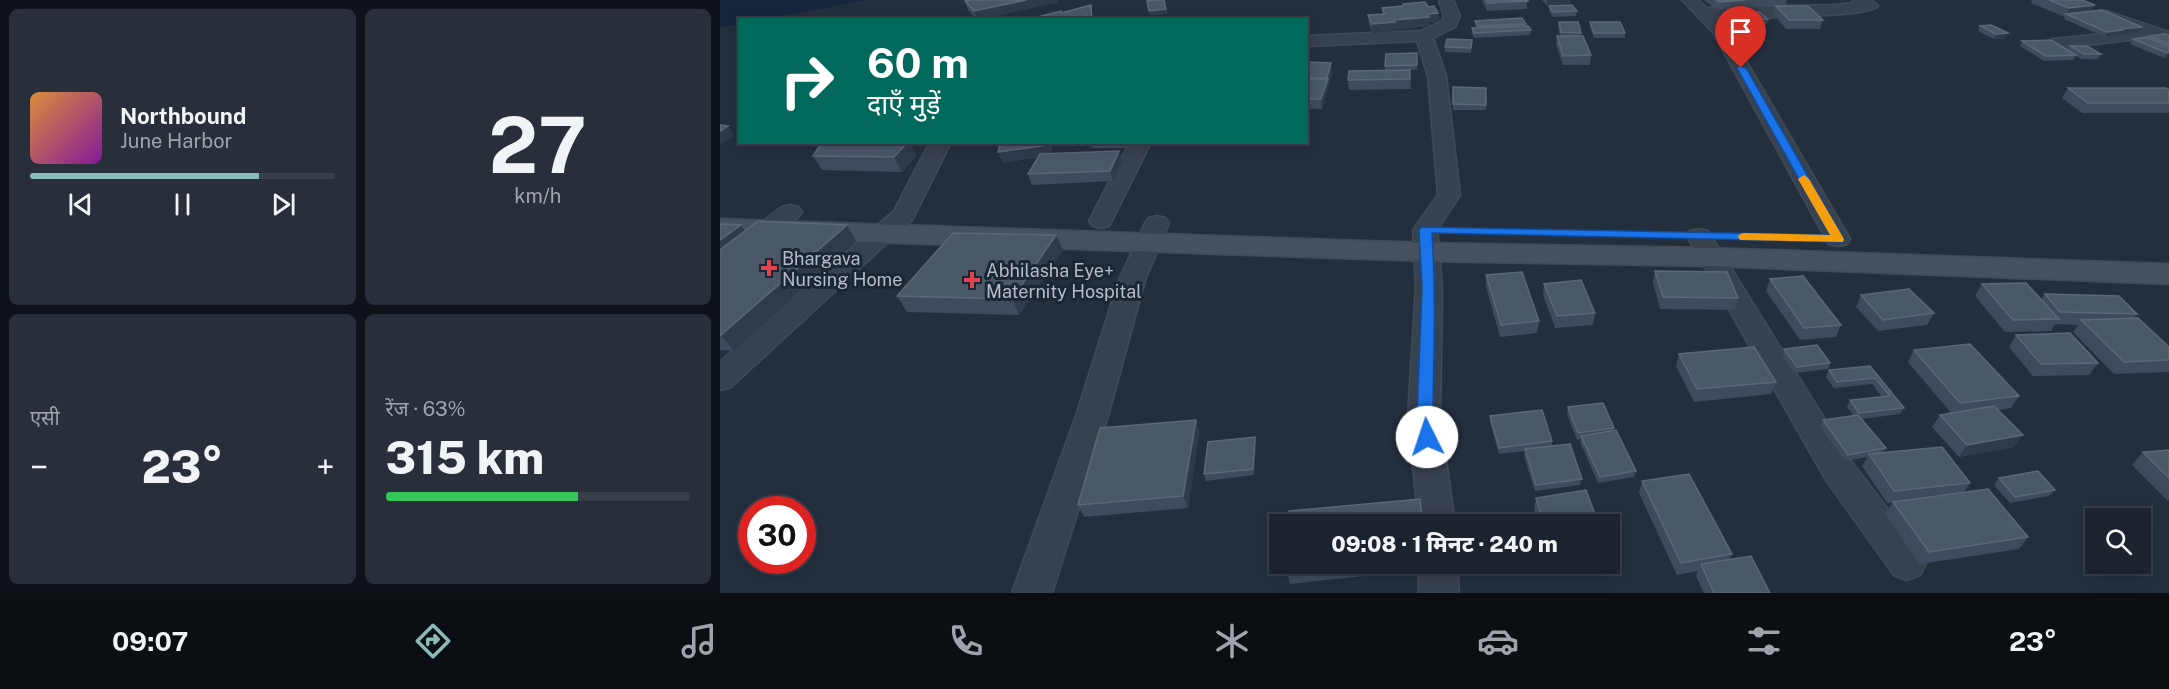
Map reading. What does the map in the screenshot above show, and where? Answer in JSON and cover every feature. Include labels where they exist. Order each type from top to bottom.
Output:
[{"type":"main road","points":[[720,207],[790,212],[893,225],[1705,247],[2169,274]]},
{"type":"main road","points":[[720,228],[766,230],[1101,221],[1153,233]]},
{"type":"main road","points":[[1705,247],[1838,239],[2169,251]]},
{"type":"street","points":[[1308,41],[1424,36],[1449,24],[1452,16],[1446,0]]},
{"type":"street","points":[[1696,6],[1836,10],[1870,6],[1860,0]]},
{"type":"street","points":[[1696,6],[1720,30],[1838,239]]},
{"type":"street","points":[[2086,9],[2163,35]]},
{"type":"street","points":[[2053,44],[2163,35]]},
{"type":"street","points":[[1424,36],[1437,76],[1449,195],[1426,241],[1429,288],[1425,416],[1435,514]]},
{"type":"street","points":[[720,379],[893,225],[940,144]]},
{"type":"street","points":[[1101,221],[1140,144]]},
{"type":"street","points":[[720,266],[790,212]]},
{"type":"street","points":[[1032,593],[1092,416],[1132,280],[1153,233]]},
{"type":"street","points":[[1705,247],[1838,470],[1907,563]]},
{"type":"street","points":[[1438,574],[1439,593]]},
{"type":"water","points":[[720,0],[867,0],[770,18],[738,18],[738,24],[720,28]]},
{"type":"building","points":[[1026,0],[974,11],[965,1]]},
{"type":"building","points":[[1164,0],[1166,9],[1149,11],[1147,1]]},
{"type":"building","points":[[1486,0],[1527,0],[1528,1],[1487,3]]},
{"type":"building","points":[[1716,0],[1745,0],[1719,2]]},
{"type":"building","points":[[2049,0],[2082,0],[2095,5],[2069,8]]},
{"type":"building","points":[[1425,2],[1428,7],[1434,6],[1438,13],[1428,14],[1429,17],[1372,24],[1368,15],[1385,14],[1382,8]]},
{"type":"building","points":[[1091,5],[1092,18],[1078,18],[1088,16],[1034,18],[1061,11],[1061,13]]},
{"type":"building","points":[[1572,5],[1577,11],[1553,12],[1549,6]]},
{"type":"building","points":[[1776,6],[1808,6],[1823,20],[1789,20]]},
{"type":"building","points":[[2102,10],[2142,27],[2107,32],[2066,14]]},
{"type":"building","points":[[1759,12],[1768,19],[1749,20],[1741,13]]},
{"type":"building","points":[[1522,18],[1526,24],[1478,26],[1475,21]]},
{"type":"building","points":[[1559,22],[1578,22],[1581,33],[1561,32]]},
{"type":"building","points":[[1590,22],[1620,22],[1625,33],[1594,33]]},
{"type":"building","points":[[1991,25],[2008,33],[1996,34],[1980,26]]},
{"type":"building","points":[[1528,26],[1531,30],[1474,33],[1472,28]]},
{"type":"building","points":[[2169,35],[2169,44],[2149,36]]},
{"type":"building","points":[[1557,36],[1583,36],[1591,55],[1563,56]]},
{"type":"building","points":[[2146,37],[2169,46],[2169,52],[2133,39]]},
{"type":"building","points":[[1447,39],[1472,40],[1471,48],[1445,47]]},
{"type":"building","points":[[2051,40],[2076,55],[2046,56],[2022,41]]},
{"type":"building","points":[[2070,46],[2087,46],[2101,54],[2084,54]]},
{"type":"building","points":[[1417,53],[1417,65],[1385,66],[1386,54]]},
{"type":"building","points":[[1308,62],[1331,63],[1327,78],[1308,78]]},
{"type":"building","points":[[1410,70],[1410,79],[1348,80],[1349,71]]},
{"type":"building","points":[[1308,79],[1328,79],[1321,99],[1308,99]]},
{"type":"building","points":[[1453,87],[1486,88],[1486,105],[1453,104]]},
{"type":"building","points":[[2068,88],[2166,88],[2169,90],[2169,103],[2088,103]]},
{"type":"building","points":[[720,125],[728,126],[720,131]]},
{"type":"building","points":[[821,144],[906,144],[894,157],[813,156]]},
{"type":"building","points":[[1000,144],[1048,144],[1048,145],[998,152]]},
{"type":"building","points":[[1119,151],[1110,171],[1028,174],[1040,154]]},
{"type":"building","points":[[758,221],[847,225],[720,335],[720,250]]},
{"type":"building","points":[[720,224],[741,225],[720,240]]},
{"type":"building","points":[[953,233],[1056,235],[1012,299],[897,296]]},
{"type":"building","points":[[1655,271],[1727,272],[1738,298],[1663,297]]},
{"type":"building","points":[[1522,272],[1539,321],[1501,325],[1486,275]]},
{"type":"building","points":[[1803,276],[1841,325],[1804,328],[1770,279]]},
{"type":"building","points":[[1581,280],[1595,313],[1557,316],[1544,284]]},
{"type":"building","points":[[2026,283],[2059,319],[2013,320],[1982,284]]},
{"type":"building","points":[[1909,289],[1934,313],[1883,320],[1861,295]]},
{"type":"building","points":[[2045,294],[2119,296],[2137,314],[2060,312]]},
{"type":"building","points":[[2138,318],[2169,347],[2169,360],[2124,362],[2081,320]]},
{"type":"building","points":[[2070,333],[2098,363],[2041,364],[2016,335]]},
{"type":"building","points":[[1970,344],[2019,396],[1960,403],[1914,350]]},
{"type":"building","points":[[1817,345],[1830,363],[1797,367],[1784,349]]},
{"type":"building","points":[[1754,347],[1776,382],[1697,389],[1679,354]]},
{"type":"building","points":[[1870,366],[1904,408],[1859,413],[1850,400],[1890,396],[1875,378],[1837,382],[1829,370]]},
{"type":"building","points":[[1603,403],[1614,428],[1578,433],[1568,407]]},
{"type":"building","points":[[1994,406],[2023,435],[1967,445],[1940,415]]},
{"type":"building","points":[[1542,410],[1552,441],[1499,448],[1490,416]]},
{"type":"building","points":[[1858,415],[1886,448],[1848,455],[1823,420]]},
{"type":"building","points":[[1196,420],[1183,496],[1078,505],[1100,428]]},
{"type":"building","points":[[1616,430],[1636,471],[1600,477],[1581,436]]},
{"type":"building","points":[[1255,437],[1253,469],[1204,474],[1208,442]]},
{"type":"building","points":[[1570,444],[1582,479],[1536,485],[1525,449]]},
{"type":"building","points":[[1942,447],[1970,483],[1894,491],[1869,454]]},
{"type":"building","points":[[2169,450],[2169,478],[2143,452]]},
{"type":"building","points":[[2038,471],[2055,490],[2015,497],[1999,478]]},
{"type":"building","points":[[1689,474],[1732,554],[1681,563],[1642,481]]},
{"type":"building","points":[[1988,489],[2028,537],[1929,552],[1893,502]]},
{"type":"building","points":[[1586,490],[1595,514],[1541,514],[1536,498]]},
{"type":"building","points":[[1420,499],[1422,514],[1289,514],[1289,511]]},
{"type":"building","points":[[1751,556],[1770,593],[1714,593],[1701,564]]},
{"type":"slow traffic","points":[[1744,237],[1838,239],[1804,179]]},
{"type":"place","name":"Bhargava Nursing Home","points":[[769,268]]},
{"type":"place","name":"Abhilasha Eye+ Maternity Hospital","points":[[972,280]]},
{"type":"route","points":[[1427,437],[1425,416],[1429,288],[1425,230],[1838,239],[1741,68]]}]
